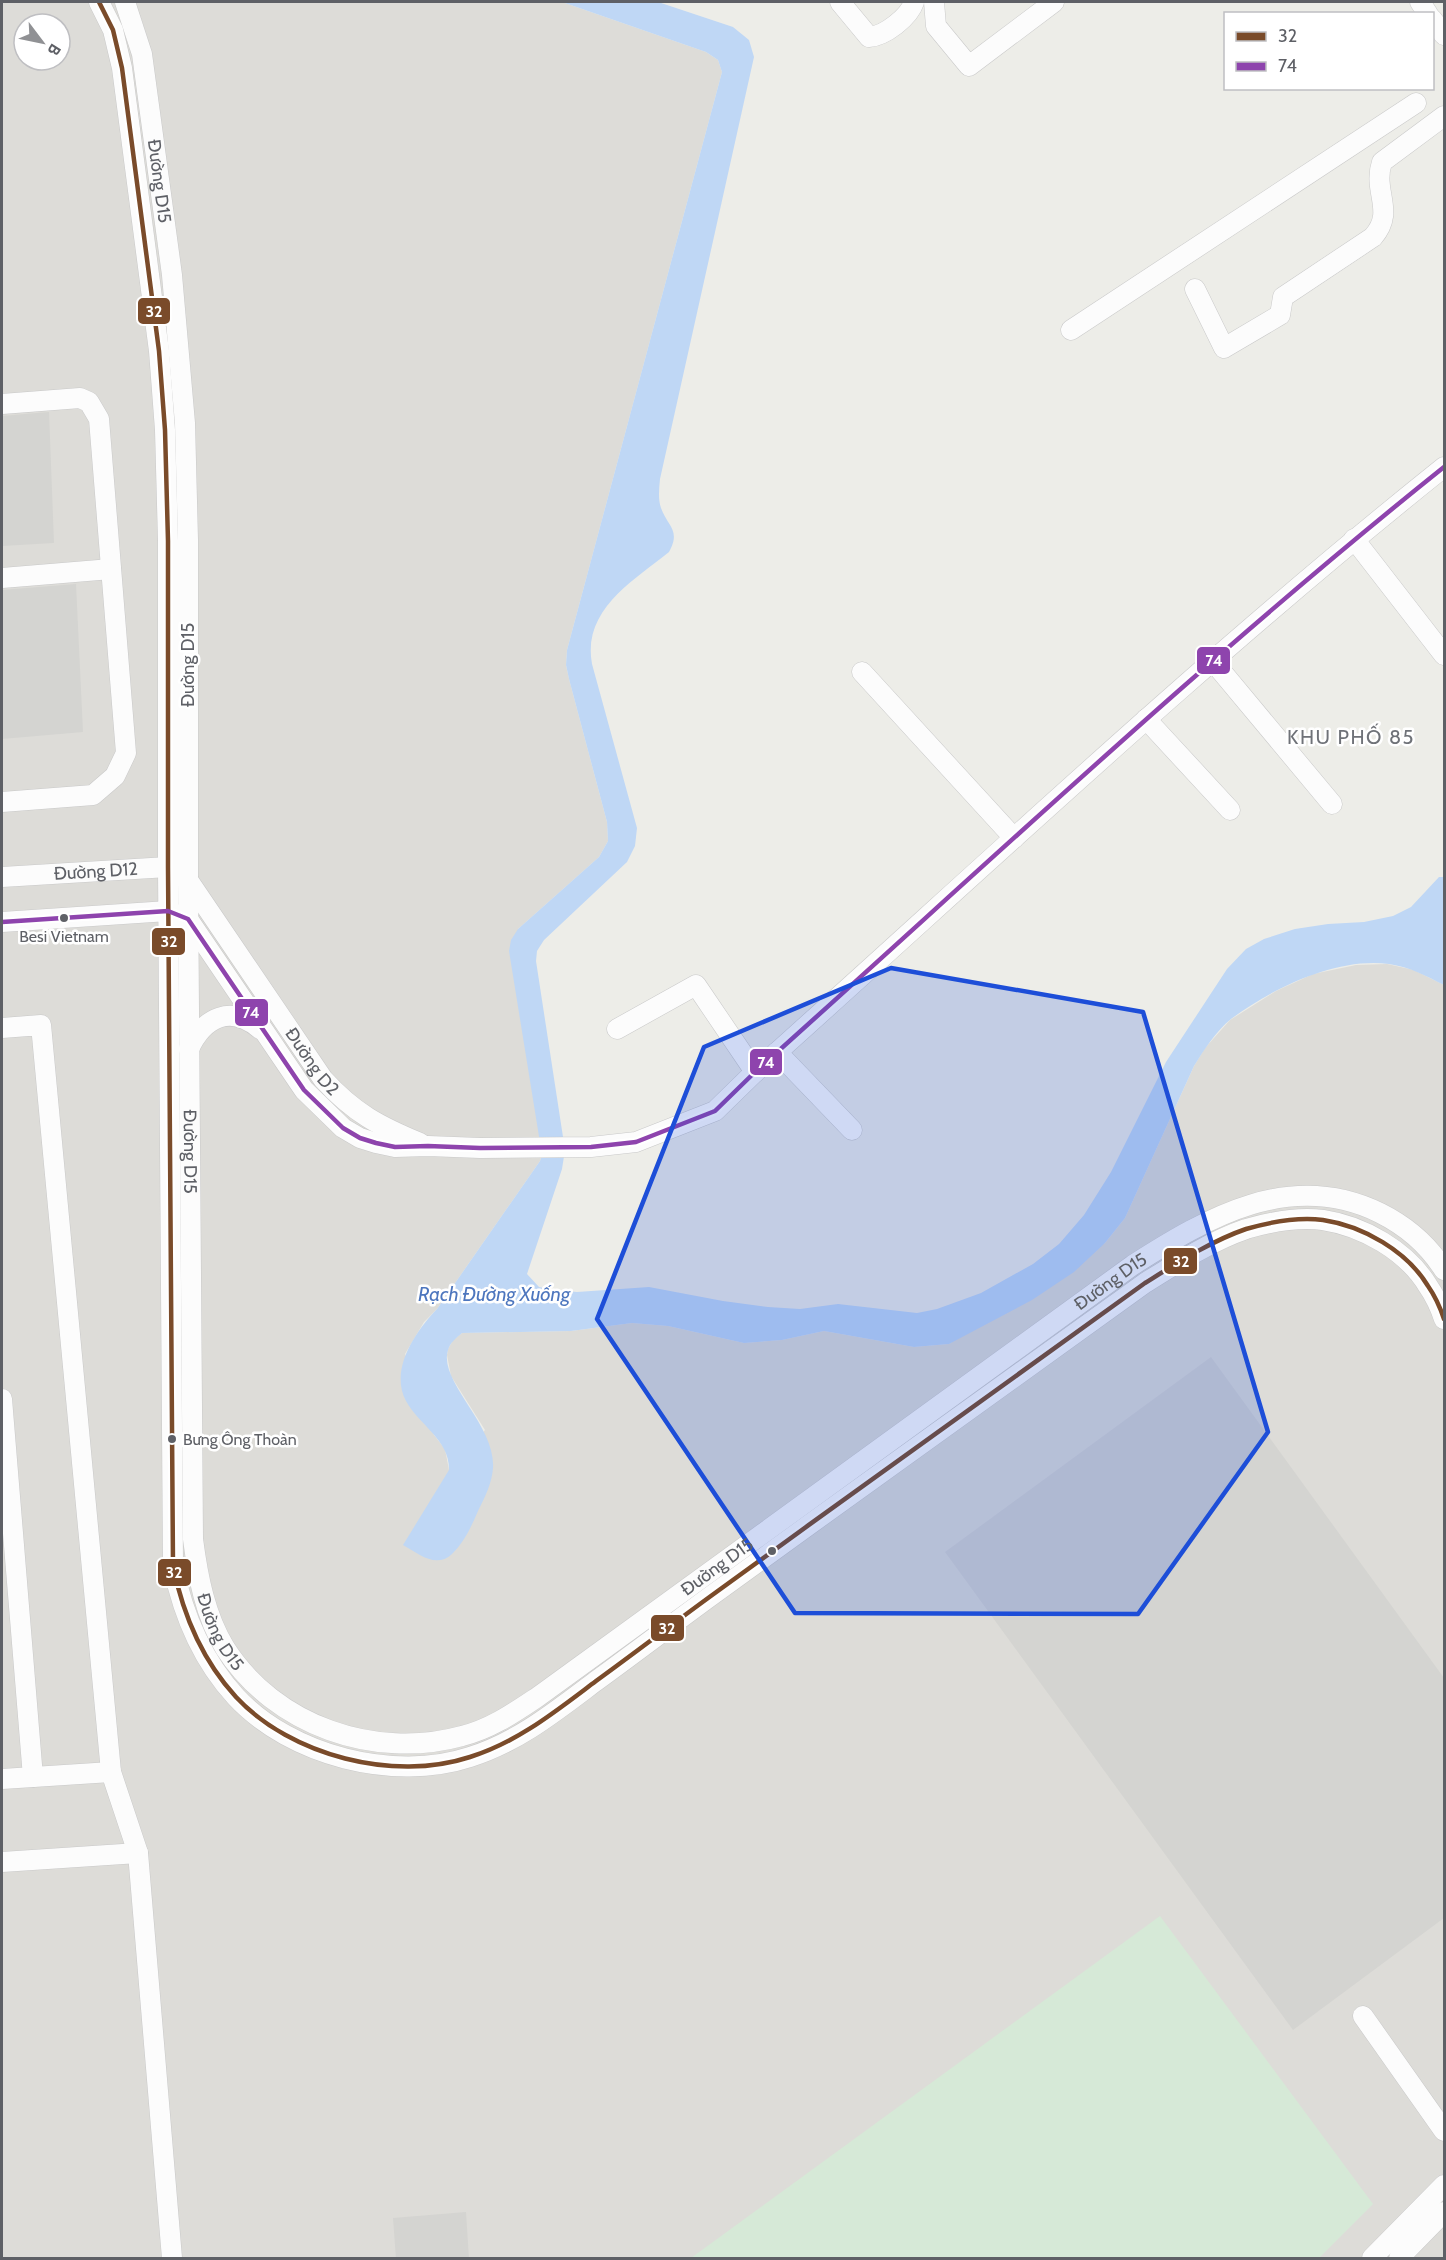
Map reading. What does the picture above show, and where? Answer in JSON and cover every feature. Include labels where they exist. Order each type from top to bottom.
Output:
[{"type":"street","name":"Đường D15","points":[[99,2],[113,30],[121,58],[159,351],[165,430],[168,541],[172,1558],[178,1588],[191,1627],[206,1658],[237,1698],[254,1713],[294,1739],[320,1750],[367,1764],[400,1766],[443,1764],[476,1756],[516,1738],[539,1724],[1145,1283],[1193,1255],[1246,1230],[1296,1219],[1323,1220],[1348,1226],[1371,1236],[1394,1250],[1428,1284],[1444,1319]]},
{"type":"street","name":"Đường D15","points":[[124,2],[142,54],[172,275],[180,352],[188,540],[188,919],[193,1539],[199,1577],[212,1622],[225,1647],[254,1682],[297,1716],[357,1740],[411,1745],[463,1736],[488,1727],[515,1712],[1133,1265],[1172,1240],[1225,1213],[1274,1197],[1299,1195],[1344,1200],[1366,1206],[1410,1232],[1427,1248],[1444,1270]]},
{"type":"street","points":[[849,5],[869,37],[879,36],[911,11],[914,2]]},
{"type":"street","points":[[934,2],[936,26],[969,66],[1054,2]]},
{"type":"street","points":[[1434,22],[1444,35]]},
{"type":"street","points":[[1071,330],[1416,103]]},
{"type":"street","points":[[1195,289],[1224,348],[1280,315],[1283,297],[1373,237],[1381,228],[1384,211],[1378,173],[1382,162],[1442,122]]},
{"type":"street","points":[[2,404],[80,398],[89,402],[99,419],[126,753],[122,763],[106,785],[93,795],[2,802]]},
{"type":"street","points":[[617,1029],[696,985],[755,1072],[1212,660],[1354,539],[1444,468]]},
{"type":"street","points":[[1354,539],[1444,655]]},
{"type":"street","points":[[2,578],[111,569]]},
{"type":"street","points":[[1212,660],[1332,804]]},
{"type":"street","points":[[862,672],[1014,838]]},
{"type":"street","points":[[1146,720],[1230,810]]},
{"type":"street","name":"Đường D12","points":[[2,877],[168,867]]},
{"type":"street","points":[[168,867],[188,880]]},
{"type":"street","name":"Đường D2","points":[[188,880],[317,1070],[338,1095],[352,1108],[384,1128],[428,1146]]},
{"type":"street","points":[[2,922],[168,911],[188,919]]},
{"type":"street","name":"Đường D2","points":[[188,919],[304,1090],[343,1128],[360,1138],[376,1143],[395,1147],[480,1148],[591,1147],[636,1142],[715,1111],[755,1072]]},
{"type":"street","points":[[189,1049],[197,1034],[208,1023],[229,1015],[250,1021],[267,1035]]},
{"type":"street","points":[[2,1028],[41,1025],[111,1772],[138,1853],[172,2259]]},
{"type":"street","points":[[777,1052],[852,1130]]},
{"type":"street","points":[[2,1399],[33,1777]]},
{"type":"street","points":[[703,1575],[716,1593]]},
{"type":"street","points":[[2,1779],[111,1772]]},
{"type":"street","points":[[2,1862],[138,1853]]},
{"type":"street","points":[[1363,2016],[1444,2131]]},
{"type":"street","points":[[1372,2259],[1444,2185]]},
{"type":"street","points":[[1399,2259],[1444,2212]]},
{"type":"highlighted area","points":[[891,968],[1143,1012],[1268,1432],[1138,1614],[795,1613],[597,1319],[704,1047]]},
{"type":"shaded area","points":[[2,2],[562,2],[706,52],[718,60],[722,72],[567,650],[566,665],[569,679],[607,822],[608,841],[599,857],[518,929],[542,1155],[437,1309],[424,1322],[405,1354],[434,1435],[445,1449],[449,1470],[485,1430],[451,1376],[448,1349],[453,1340],[462,1333],[571,1331],[632,1323],[668,1326],[744,1343],[782,1340],[824,1331],[914,1347],[949,1344],[1105,1243],[1125,1218],[1194,1066],[1205,1048],[1230,1020],[1276,991],[1313,974],[1356,965],[1387,964],[1414,970],[1444,985],[1444,2258],[2,2258]]},
{"type":"green space","points":[[1160,1916],[1373,2204],[1319,2258],[691,2258]]},
{"type":"water","name":"Rạch Đường Xuống","points":[[562,2],[658,2],[733,27],[749,40],[754,57],[660,479],[660,505],[674,533],[674,539],[669,552],[626,586],[602,612],[591,645],[592,664],[637,828],[635,846],[627,862],[544,940],[537,951],[536,961],[565,1150],[562,1169],[527,1274],[539,1287],[577,1292],[649,1287],[768,1307],[800,1309],[838,1304],[917,1313],[937,1309],[981,1293],[1033,1264],[1059,1244],[1084,1215],[1111,1172],[1166,1062],[1227,969],[1246,949],[1264,939],[1295,929],[1364,922],[1393,916],[1411,907],[1439,877],[1444,877],[1444,985],[1397,965],[1369,963],[1348,965],[1306,977],[1285,986],[1231,1019],[1215,1035],[1194,1066],[1125,1218],[1105,1243],[1074,1272],[1032,1300],[949,1344],[914,1347],[824,1331],[782,1340],[744,1343],[668,1326],[632,1323],[571,1331],[462,1333],[449,1347],[447,1362],[451,1375],[486,1436],[492,1452],[493,1468],[486,1495],[464,1539],[452,1554],[440,1560],[434,1560],[421,1556],[403,1545],[449,1470],[448,1459],[439,1441],[406,1401],[402,1389],[403,1364],[413,1339],[437,1309],[542,1155],[509,951],[511,940],[518,929],[599,857],[608,841],[607,822],[569,679],[566,665],[567,650],[722,72],[718,60],[706,52]]},
{"type":"building","points":[[49,412],[54,543],[2,546],[2,416]]},
{"type":"building","points":[[76,584],[83,732],[2,739],[2,590]]},
{"type":"building","points":[[1211,1357],[1444,1678],[1444,1918],[1293,2030],[945,1552]]},
{"type":"building","points":[[466,2212],[469,2259],[396,2259],[393,2218]]},
{"type":"transit line","name":"32","points":[[99,2],[113,30],[122,68],[159,351],[165,430],[168,541],[173,1566],[182,1602],[195,1636],[213,1668],[236,1697],[259,1718],[285,1735],[314,1749],[377,1765],[440,1764],[488,1751],[551,1714],[1145,1283],[1207,1246],[1246,1229],[1284,1221],[1313,1219],[1338,1223],[1368,1234],[1396,1251],[1419,1273],[1431,1290],[1444,1319]]},
{"type":"transit line","name":"74","points":[[2,922],[168,911],[188,919],[304,1090],[343,1128],[360,1138],[395,1147],[591,1147],[636,1142],[715,1111],[1010,841],[1181,689],[1355,539],[1444,467]]},
{"type":"place","name":"Besi Vietnam","points":[[64,918]]},
{"type":"place","name":"Bưng Ông Thoàn","points":[[172,1439]]},
{"type":"district","name":"KHU PHỐ 85","points":[[1351,737]]}]
